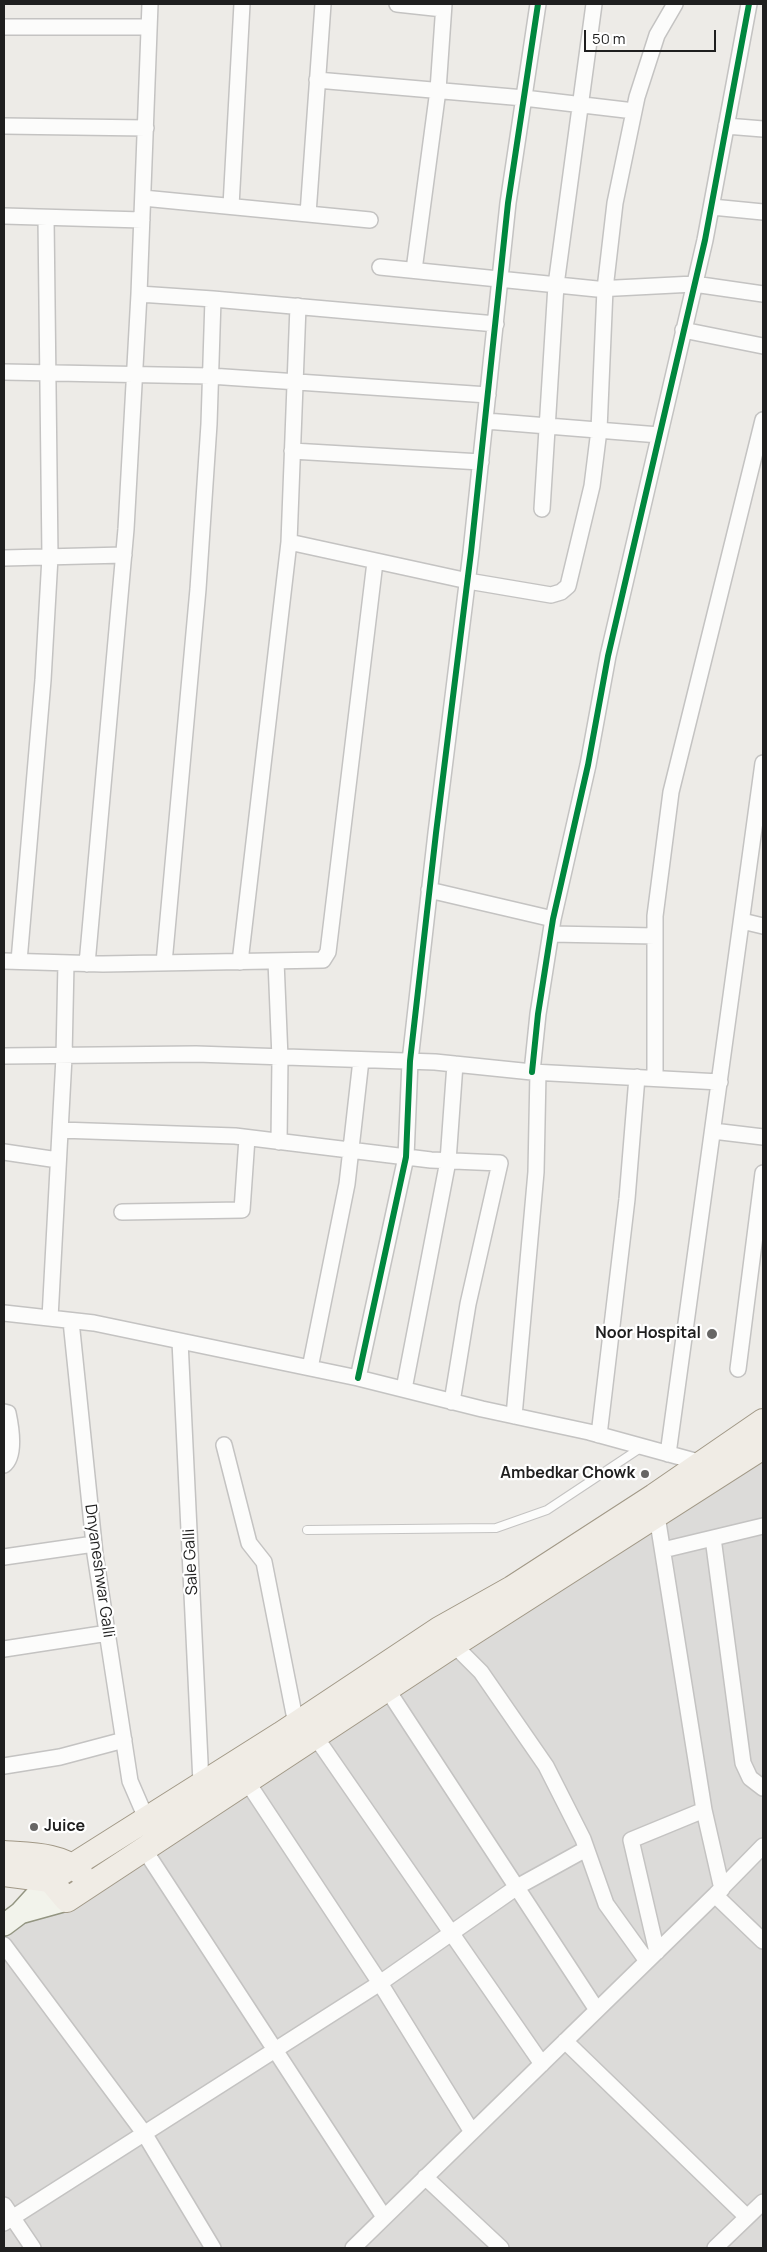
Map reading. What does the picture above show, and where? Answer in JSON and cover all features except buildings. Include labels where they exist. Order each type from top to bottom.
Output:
[{"type":"main road","points":[[12,1919],[67,1900],[92,1884],[246,1780],[306,1730],[439,1629],[512,1588],[763,1421]]},
{"type":"main road","points":[[12,1919],[50,1880],[201,1783],[387,1689],[763,1446]]},
{"type":"main road","points":[[4,1853],[42,1856],[72,1865],[92,1884]]},
{"type":"main road","points":[[4,1874],[50,1880],[67,1900]]},
{"type":"street","points":[[86,964],[124,555],[139,294],[150,4]]},
{"type":"street","points":[[231,206],[242,4]]},
{"type":"street","points":[[308,214],[323,4]]},
{"type":"street","points":[[397,4],[444,6],[438,90],[414,270]]},
{"type":"street","points":[[358,1378],[406,1158],[410,1061],[429,890],[468,581],[508,203],[538,4]]},
{"type":"street","points":[[542,509],[556,285],[594,4]]},
{"type":"street","points":[[289,542],[468,581],[551,595],[561,592],[568,586],[590,496],[599,430],[605,289],[615,203],[634,110],[657,35],[674,4]]},
{"type":"street","points":[[514,1416],[536,1172],[535,1072],[538,1014],[553,919],[588,765],[608,656],[712,207],[748,4]]},
{"type":"street","points":[[4,27],[149,27]]},
{"type":"street","points":[[317,80],[524,98],[634,110]]},
{"type":"street","points":[[4,126],[146,128]]},
{"type":"street","points":[[726,126],[763,129]]},
{"type":"street","points":[[143,198],[370,220]]},
{"type":"street","points":[[712,207],[763,212]]},
{"type":"street","points":[[4,216],[142,220]]},
{"type":"street","points":[[46,218],[50,557],[43,680],[11,961],[86,964],[323,960],[328,952],[375,562]]},
{"type":"street","points":[[380,266],[605,289],[694,284],[763,294]]},
{"type":"street","points":[[139,294],[496,324]]},
{"type":"street","points":[[164,963],[198,589],[213,299]]},
{"type":"street","points":[[240,962],[289,542],[298,306]]},
{"type":"street","points":[[683,330],[763,346]]},
{"type":"street","points":[[4,372],[210,376],[488,395]]},
{"type":"street","points":[[655,1078],[655,916],[671,792],[763,420]]},
{"type":"street","points":[[486,421],[659,435]]},
{"type":"street","points":[[292,451],[481,462]]},
{"type":"street","points":[[4,558],[124,555]]},
{"type":"street","points":[[668,1454],[742,921],[760,808],[763,763]]},
{"type":"street","points":[[429,890],[553,919]]},
{"type":"street","points":[[742,921],[763,926]]},
{"type":"street","points":[[551,934],[655,936]]},
{"type":"street","points":[[276,961],[280,1058],[279,1142]]},
{"type":"street","points":[[50,1318],[64,1057],[66,963]]},
{"type":"street","points":[[4,1056],[64,1057],[196,1054],[410,1061],[535,1072],[720,1082]]},
{"type":"street","points":[[310,1368],[331,1267],[351,1151],[361,1060]]},
{"type":"street","points":[[404,1389],[448,1161],[455,1064]]},
{"type":"street","points":[[599,1435],[627,1198],[637,1077]]},
{"type":"street","points":[[60,1130],[247,1138],[406,1158],[500,1163],[468,1304],[452,1402]]},
{"type":"street","points":[[713,1131],[763,1137]]},
{"type":"street","points":[[122,1212],[242,1210],[247,1138]]},
{"type":"street","points":[[4,1152],[58,1160]]},
{"type":"street","points":[[738,1370],[763,1173]]},
{"type":"street","points":[[4,1313],[71,1321],[180,1341],[358,1378],[452,1402],[599,1435],[702,1463]]},
{"type":"street","name":"Dnyaneshwar Galli","points":[[71,1321],[94,1544],[130,1781],[146,1818]]},
{"type":"street","name":"Sale Galli","points":[[180,1341],[201,1783]]},
{"type":"street","points":[[4,1412],[8,1412],[11,1425],[11,1453],[4,1466]]},
{"type":"street","points":[[224,1445],[249,1543],[264,1562],[306,1730],[452,1932],[542,2064]]},
{"type":"street","points":[[657,1516],[718,1892],[763,1941]]},
{"type":"street","points":[[663,1550],[763,1526]]},
{"type":"street","points":[[713,1538],[743,1763],[750,1778],[763,1788]]},
{"type":"street","points":[[4,1557],[94,1544]]},
{"type":"street","points":[[4,1649],[108,1633]]},
{"type":"street","points":[[454,1645],[481,1672],[546,1766],[586,1848],[606,1904],[652,1956]]},
{"type":"street","points":[[387,1689],[597,2010]]},
{"type":"street","points":[[4,1766],[60,1757],[124,1740]]},
{"type":"street","points":[[246,1780],[380,1983],[472,2132]]},
{"type":"street","points":[[652,1956],[632,1840],[704,1810]]},
{"type":"street","points":[[353,2248],[763,1846]]},
{"type":"street","points":[[33,2248],[6,2215],[144,2134],[380,1983],[517,1887],[586,1848]]},
{"type":"street","points":[[144,1849],[384,2217]]},
{"type":"street","points":[[4,1945],[144,2134],[213,2248]]},
{"type":"street","points":[[564,2041],[747,2217]]},
{"type":"street","points":[[425,2178],[501,2248]]},
{"type":"street","points":[[715,2248],[763,2202]]},
{"type":"lane","points":[[307,1530],[496,1528],[548,1510],[642,1447]]},
{"type":"shaded area","points":[[763,1419],[763,2248],[4,2248],[4,1911],[81,1858]]},
{"type":"cycle path","points":[[358,1378],[406,1157],[410,1061],[471,552],[508,203],[538,4]]},
{"type":"cycle path","points":[[532,1072],[538,1014],[553,919],[588,765],[608,656],[705,240],[749,4]]},
{"type":"place","name":"Noor Hospital","points":[[712,1334]]},
{"type":"place","name":"Ambedkar Chowk","points":[[645,1474]]},
{"type":"place","name":"Juice","points":[[34,1827]]}]
